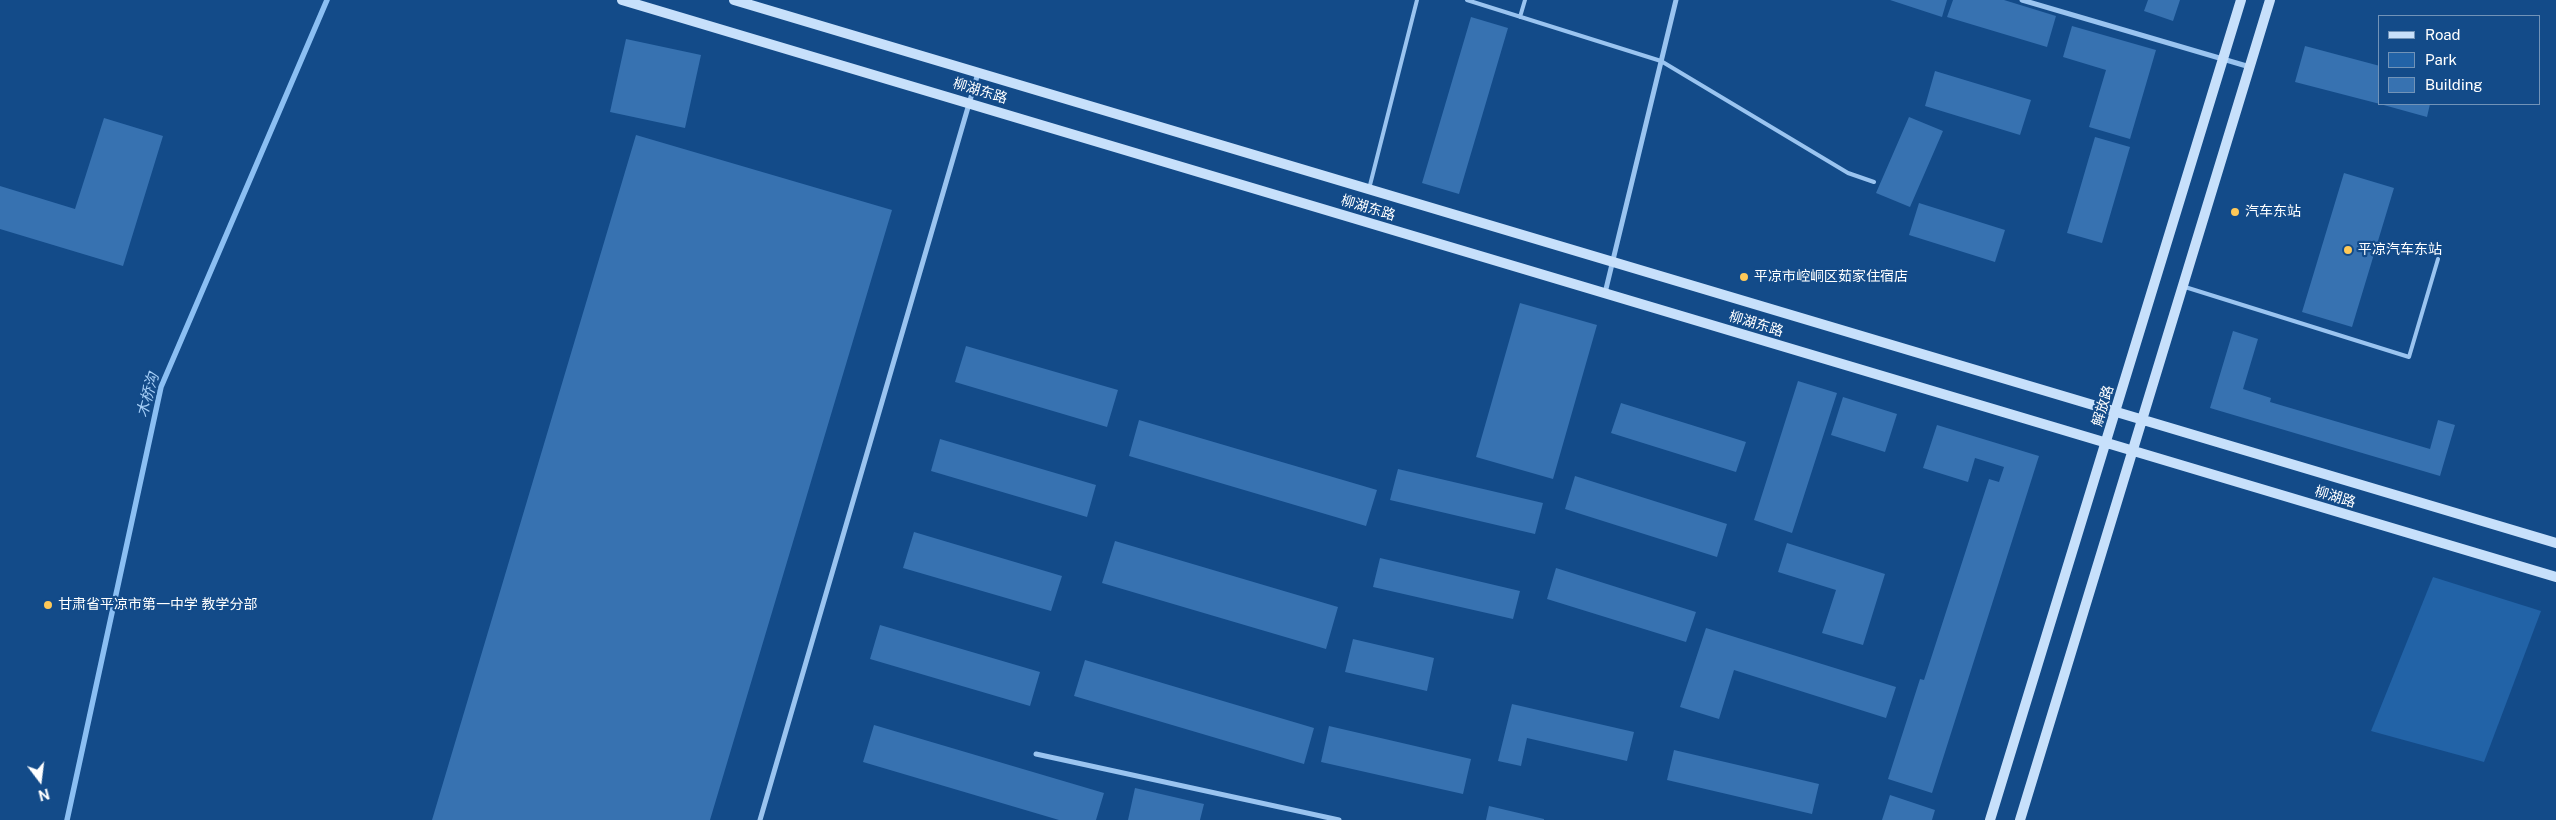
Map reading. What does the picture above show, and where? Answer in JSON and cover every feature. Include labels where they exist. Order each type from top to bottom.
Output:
[{"type":"main road","name":"柳湖东路","points":[[622,0],[970,102],[2106,443]]},
{"type":"main road","name":"柳湖东路","points":[[734,0],[2115,411]]},
{"type":"main road","name":"解放路","points":[[1990,820],[2241,0]]},
{"type":"main road","points":[[2020,820],[2270,0]]},
{"type":"main road","name":"柳湖路","points":[[2115,411],[2556,543]]},
{"type":"main road","name":"柳湖路","points":[[2106,443],[2556,577]]},
{"type":"street","points":[[1605,293],[1676,0]]},
{"type":"street","points":[[2022,0],[2250,67]]},
{"type":"street","points":[[760,820],[978,73]]},
{"type":"street","points":[[1036,754],[1339,820]]},
{"type":"lane","points":[[1369,189],[1417,0]]},
{"type":"lane","points":[[1467,0],[1661,61],[1848,173],[1874,182]]},
{"type":"lane","points":[[1520,17],[1525,0]]},
{"type":"lane","points":[[2183,286],[2409,357],[2438,260]]},
{"type":"green space","points":[[2433,577],[2541,611],[2484,762],[2371,731]]},
{"type":"building","points":[[1890,0],[1947,0],[1942,17]]},
{"type":"building","points":[[1953,0],[2004,0],[2056,16],[2047,47],[1947,17]]},
{"type":"building","points":[[2148,0],[2180,0],[2173,21],[2144,11]]},
{"type":"building","points":[[1471,17],[1508,28],[1459,194],[1422,183]]},
{"type":"building","points":[[2072,26],[2156,50],[2130,139],[2089,127],[2106,70],[2063,57]]},
{"type":"building","points":[[626,39],[701,55],[685,128],[610,112]]},
{"type":"building","points":[[2305,46],[2378,65],[2378,103],[2295,82]]},
{"type":"building","points":[[1935,71],[2031,100],[2020,135],[1925,106]]},
{"type":"building","points":[[2384,105],[2430,105],[2427,117]]},
{"type":"building","points":[[1909,117],[1943,131],[1910,207],[1876,193]]},
{"type":"building","points":[[104,118],[163,136],[123,266],[0,229],[0,186],[75,209]]},
{"type":"building","points":[[636,135],[892,210],[710,820],[432,820]]},
{"type":"building","points":[[2095,137],[2130,147],[2102,243],[2067,233]]},
{"type":"building","name":"平凉汽车东站","points":[[2344,173],[2394,188],[2352,327],[2302,312]]},
{"type":"building","points":[[1919,203],[2005,230],[1995,262],[1909,235]]},
{"type":"building","points":[[1520,303],[1597,325],[1553,479],[1476,457]]},
{"type":"building","points":[[2233,331],[2258,339],[2243,389],[2271,398],[2270,402],[2430,449],[2438,420],[2455,425],[2440,476],[2210,408]]},
{"type":"building","points":[[966,346],[1118,390],[1107,427],[955,382]]},
{"type":"building","points":[[1798,381],[1837,393],[1792,533],[1754,520]]},
{"type":"building","points":[[1843,397],[1897,414],[1885,452],[1831,435]]},
{"type":"building","points":[[1621,403],[1746,442],[1736,472],[1611,433]]},
{"type":"building","points":[[1139,420],[1377,490],[1366,526],[1129,456]]},
{"type":"building","points":[[1937,425],[2039,456],[1932,793],[1888,779],[1920,679],[1924,680],[1989,479],[1999,482],[2004,467],[1975,458],[1968,482],[1923,468]]},
{"type":"building","points":[[940,439],[1096,485],[1087,517],[931,471]]},
{"type":"building","points":[[1398,469],[1543,503],[1535,534],[1390,500]]},
{"type":"building","points":[[1575,476],[1727,524],[1717,557],[1565,509]]},
{"type":"building","points":[[914,532],[1062,576],[1051,611],[903,568]]},
{"type":"building","points":[[1115,541],[1338,607],[1326,649],[1102,583]]},
{"type":"building","points":[[1787,543],[1885,574],[1863,645],[1822,633],[1836,590],[1778,572]]},
{"type":"building","points":[[1380,558],[1520,591],[1513,619],[1373,587]]},
{"type":"building","points":[[1556,568],[1696,612],[1686,642],[1547,599]]},
{"type":"building","points":[[880,625],[1040,672],[1030,706],[870,659]]},
{"type":"building","points":[[1706,628],[1896,687],[1886,718],[1734,670],[1719,719],[1680,707]]},
{"type":"building","points":[[1353,639],[1434,658],[1427,691],[1345,672]]},
{"type":"building","points":[[1085,660],[1314,728],[1304,764],[1074,696]]},
{"type":"building","points":[[1512,704],[1634,732],[1627,761],[1527,738],[1521,766],[1498,761]]},
{"type":"building","points":[[874,725],[1104,793],[1096,820],[1059,820],[863,762]]},
{"type":"building","points":[[1329,726],[1471,759],[1463,794],[1321,762]]},
{"type":"building","points":[[1674,750],[1819,784],[1812,814],[1667,780]]},
{"type":"building","points":[[1135,788],[1204,804],[1200,820],[1128,820]]},
{"type":"building","points":[[1890,795],[1935,810],[1932,820],[1882,820]]},
{"type":"building","points":[[1489,806],[1544,819],[1544,820],[1486,820]]},
{"type":"waterway","name":"木桥沟","points":[[67,820],[161,387],[327,0]]},
{"type":"place","name":"汽车东站","points":[[2235,212]]},
{"type":"place","name":"平凉汽车东站","points":[[2348,250]]},
{"type":"place","name":"平凉市崆峒区茹家住宿店","points":[[1744,277]]},
{"type":"place","name":"甘肃省平凉市第一中学 教学分部","points":[[48,605]]}]
